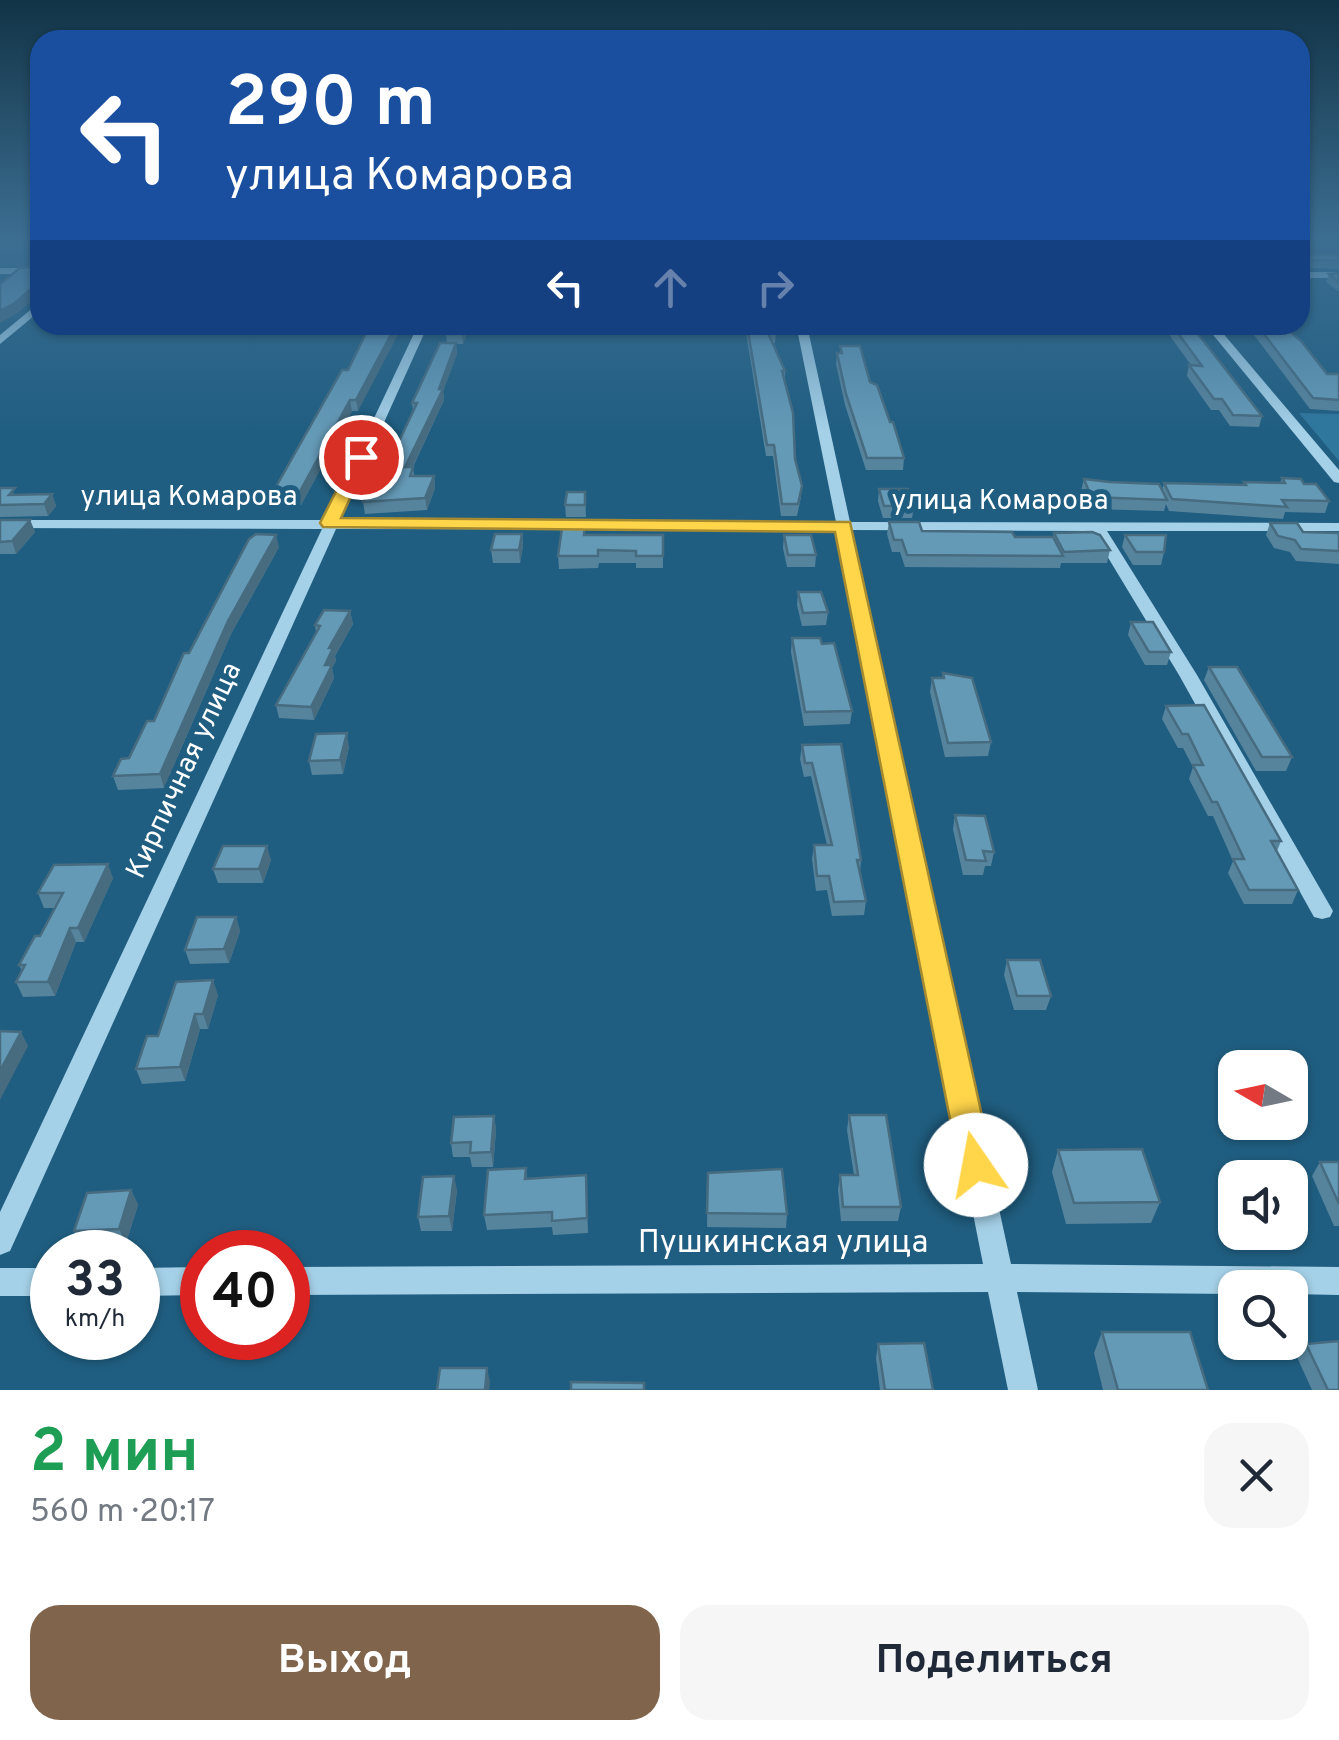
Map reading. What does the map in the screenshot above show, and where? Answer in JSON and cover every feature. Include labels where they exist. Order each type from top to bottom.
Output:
[{"type":"street","points":[[0,341],[30,315]]},
{"type":"street","name":"Кирпичная улица","points":[[0,1242],[329,523],[419,335]]},
{"type":"street","points":[[804,335],[1023,1390]]},
{"type":"street","points":[[1218,335],[1339,479]]},
{"type":"street","name":"улица Комарова","points":[[0,524],[1339,527]]},
{"type":"street","points":[[1097,527],[1188,675],[1322,911]]},
{"type":"street","name":"Пушкинская улица","points":[[310,1281],[1339,1281]]},
{"type":"street","points":[[0,1282],[30,1282]]},
{"type":"shaded area","points":[[1299,413],[1339,414],[1339,461]]},
{"type":"building","points":[[365,335],[391,335],[299,493],[273,492],[342,370],[348,370]]},
{"type":"building","points":[[749,335],[769,335],[785,371],[802,486],[798,504],[782,504],[774,445],[767,445]]},
{"type":"building","points":[[1179,335],[1199,335],[1262,416],[1233,415],[1222,399],[1214,399],[1189,365],[1202,366]]},
{"type":"building","points":[[1265,335],[1294,335],[1327,374],[1339,374],[1339,400],[1313,398]]},
{"type":"building","points":[[440,343],[456,343],[439,389],[443,389],[405,467],[413,467],[410,476],[434,476],[425,498],[363,502],[376,467],[386,467],[402,435]]},
{"type":"building","points":[[840,346],[860,346],[870,382],[877,385],[904,458],[867,458],[846,394],[837,353],[842,353]]},
{"type":"building","points":[[1282,478],[1316,484],[1329,501],[1282,500],[1287,507],[1172,499],[1164,483],[1285,483]]},
{"type":"building","points":[[1084,479],[1159,484],[1167,500],[1091,497]]},
{"type":"building","points":[[0,488],[15,488],[9,495],[52,494],[44,504],[0,505]]},
{"type":"building","points":[[879,489],[908,489],[914,506],[884,506]]},
{"type":"building","points":[[567,492],[585,492],[585,505],[565,505]]},
{"type":"building","points":[[0,520],[30,520],[12,541],[0,542]]},
{"type":"building","points":[[563,521],[585,521],[584,535],[663,535],[663,556],[598,550],[598,556],[558,556]]},
{"type":"building","points":[[889,522],[919,522],[922,531],[1012,532],[1015,537],[1053,537],[1063,556],[907,555],[902,540],[894,540]]},
{"type":"building","points":[[1270,523],[1297,523],[1303,532],[1339,533],[1339,551],[1301,549],[1295,540],[1278,536]]},
{"type":"building","points":[[1054,533],[1100,535],[1110,550],[1064,552]]},
{"type":"building","points":[[256,534],[276,535],[228,621],[160,774],[113,776],[121,759],[129,758],[147,721],[154,721],[184,653],[189,653],[249,539]]},
{"type":"building","points":[[495,534],[522,534],[519,550],[491,550]]},
{"type":"building","points":[[784,535],[811,535],[816,555],[788,555]]},
{"type":"building","points":[[1125,535],[1166,535],[1164,552],[1136,552]]},
{"type":"building","points":[[798,592],[821,592],[828,612],[803,613]]},
{"type":"building","points":[[324,610],[350,611],[329,648],[333,648],[325,665],[332,665],[311,707],[276,705],[320,626],[315,625]]},
{"type":"building","points":[[1131,622],[1153,622],[1171,652],[1149,652]]},
{"type":"building","points":[[792,638],[820,638],[822,644],[834,643],[852,711],[805,712]]},
{"type":"building","points":[[1209,667],[1237,667],[1292,757],[1262,757]]},
{"type":"building","points":[[943,673],[972,678],[991,742],[948,743],[932,678],[944,678]]},
{"type":"building","points":[[1204,705],[1281,841],[1271,841],[1298,890],[1249,890],[1233,859],[1244,859],[1217,802],[1212,802],[1193,765],[1203,765],[1188,734],[1182,734],[1166,706]]},
{"type":"building","points":[[347,733],[340,760],[309,761],[316,734]]},
{"type":"building","points":[[841,744],[866,901],[834,902],[829,876],[817,876],[814,845],[832,845],[812,763],[805,763],[802,745]]},
{"type":"building","points":[[955,815],[985,816],[994,852],[983,851],[986,861],[966,860]]},
{"type":"building","points":[[223,846],[267,846],[259,869],[213,869]]},
{"type":"building","points":[[108,864],[78,928],[70,928],[48,982],[16,982],[25,965],[19,965],[63,893],[38,893],[54,865]]},
{"type":"building","points":[[197,917],[236,917],[224,949],[185,950]]},
{"type":"building","points":[[1007,960],[1040,960],[1051,996],[1017,996]]},
{"type":"building","points":[[213,980],[203,1014],[195,1014],[180,1067],[136,1069],[147,1036],[158,1036],[176,982]]},
{"type":"building","points":[[0,1031],[21,1032],[0,1071]]},
{"type":"building","points":[[849,1115],[886,1115],[901,1207],[843,1207],[840,1175],[858,1175]]},
{"type":"building","points":[[494,1116],[491,1152],[470,1153],[471,1142],[451,1143],[454,1117]]},
{"type":"building","points":[[1142,1149],[1160,1202],[1074,1203],[1058,1150]]},
{"type":"building","points":[[1320,1162],[1339,1162],[1339,1204]]},
{"type":"building","points":[[526,1168],[525,1179],[586,1175],[587,1218],[552,1221],[552,1212],[484,1215],[488,1170]]},
{"type":"building","points":[[782,1169],[787,1214],[707,1213],[708,1173]]},
{"type":"building","points":[[454,1176],[449,1216],[418,1217],[423,1177]]},
{"type":"building","points":[[131,1190],[119,1229],[74,1230],[87,1193]]},
{"type":"building","points":[[1102,1332],[1190,1332],[1208,1390],[1118,1390]]},
{"type":"building","points":[[1339,1341],[1339,1390],[1328,1390],[1308,1344]]},
{"type":"building","points":[[924,1343],[933,1390],[885,1390],[878,1344]]},
{"type":"building","points":[[440,1368],[487,1368],[485,1390],[437,1390]]},
{"type":"building","points":[[571,1382],[644,1383],[644,1390],[571,1390]]},
{"type":"route","points":[[361,457],[329,523],[843,526],[976,1165]]}]
